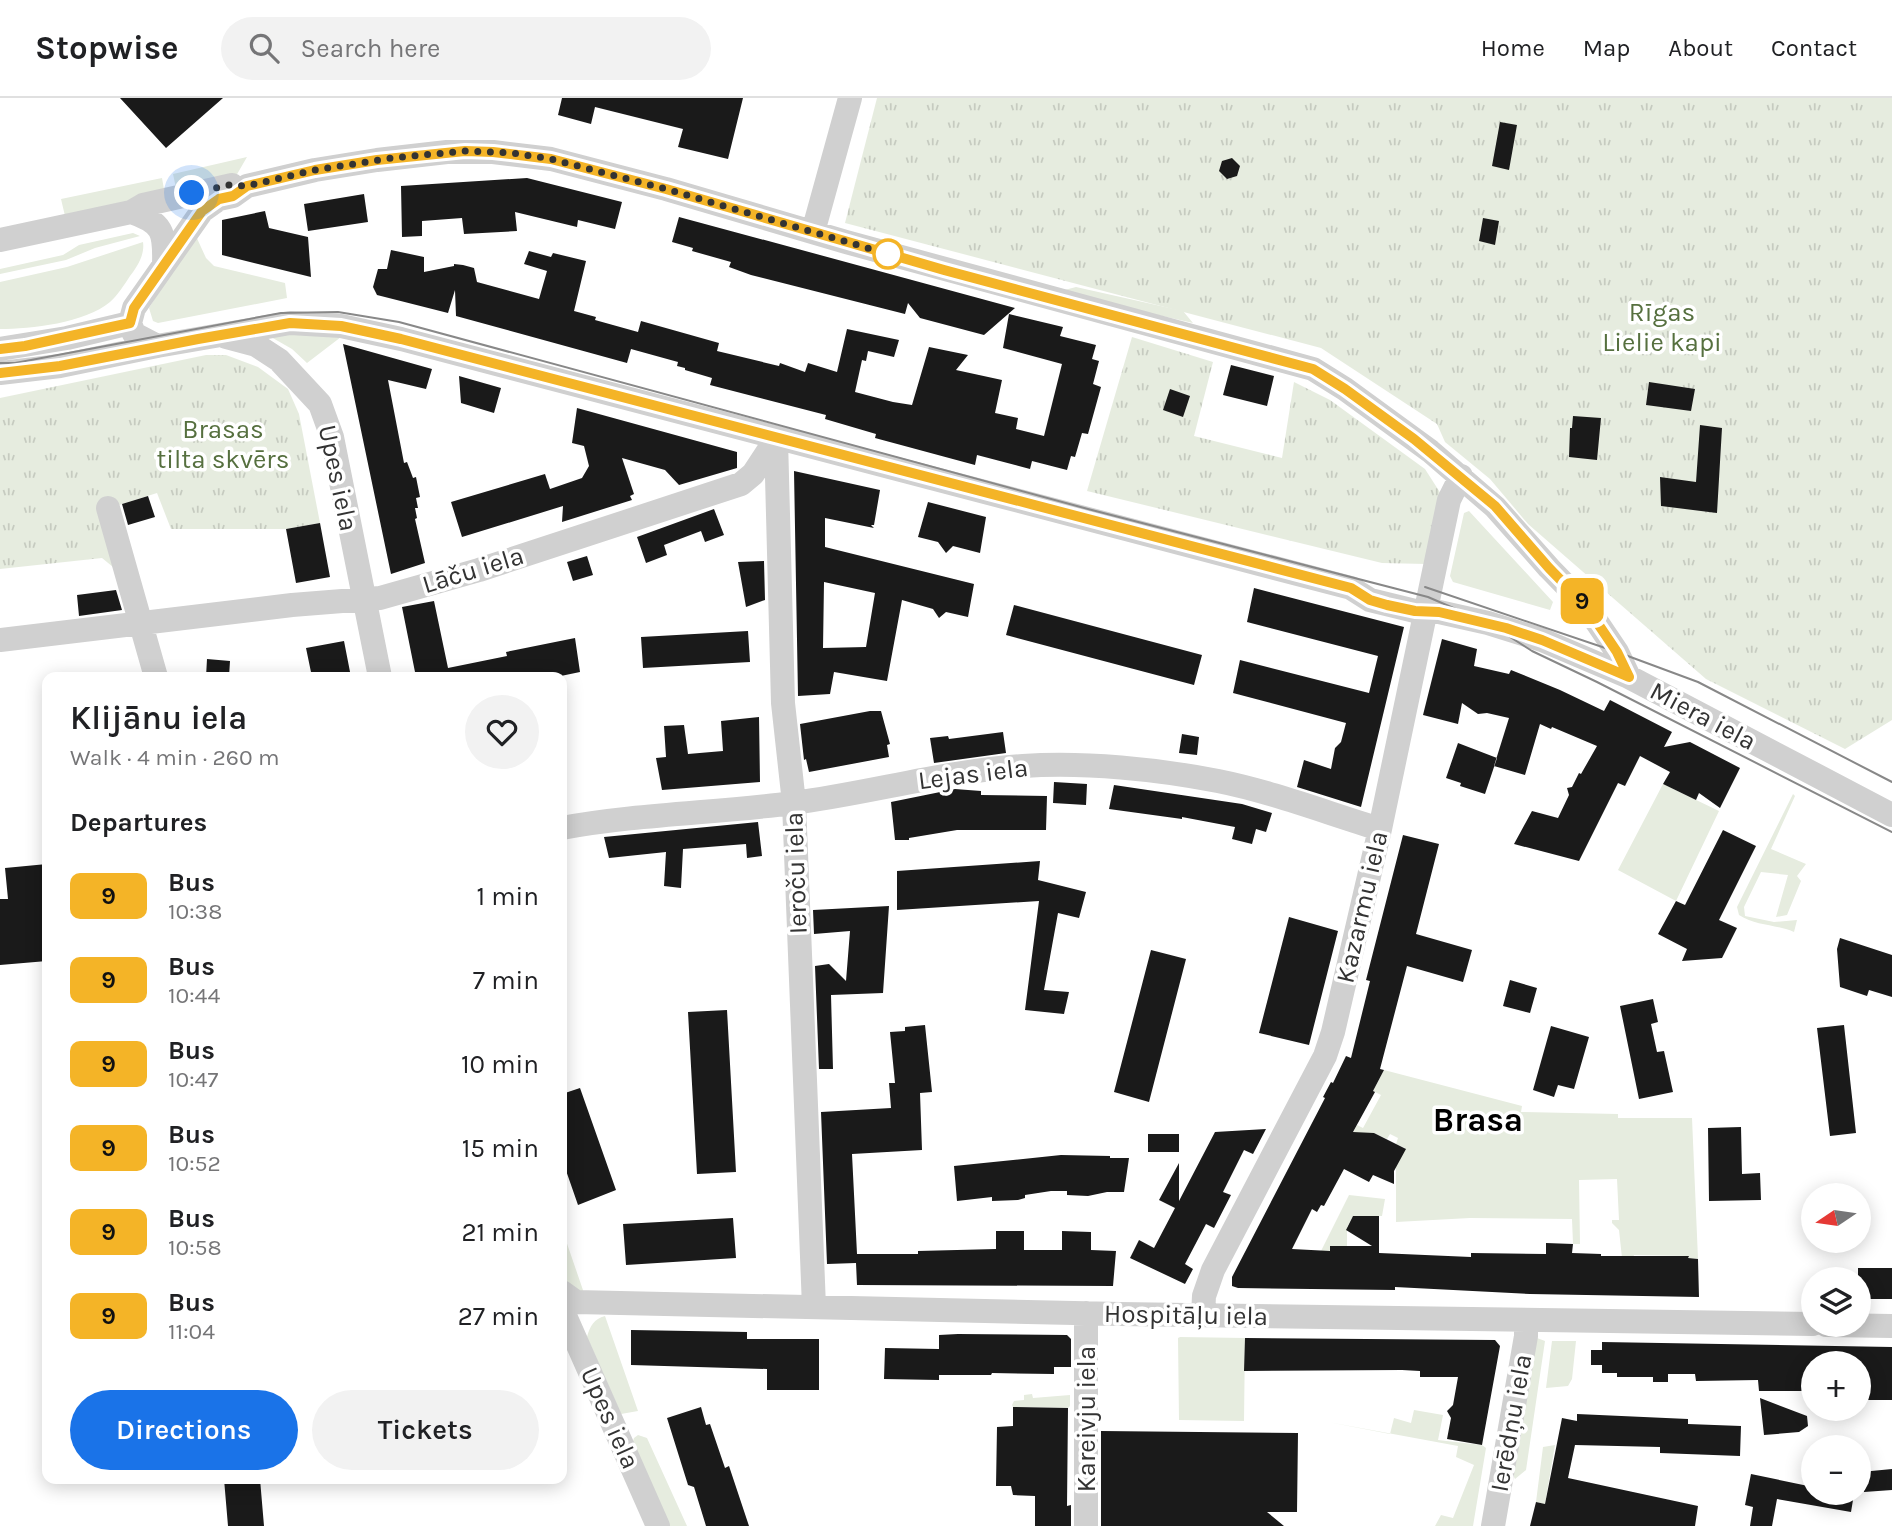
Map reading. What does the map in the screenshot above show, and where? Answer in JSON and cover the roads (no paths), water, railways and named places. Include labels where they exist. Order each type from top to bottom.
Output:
[{"type":"street","points":[[813,232],[850,98]]},
{"type":"street","points":[[0,240],[131,212],[142,205],[229,185],[247,186],[315,170],[377,160],[465,151],[512,153],[551,159],[944,270],[1313,369],[1382,415],[1495,506],[1586,606],[1617,652],[1629,677]]},
{"type":"street","points":[[157,346],[134,334],[130,323],[134,308],[202,211],[219,199],[233,196],[247,186]]},
{"type":"street","points":[[131,212],[154,222],[160,230],[165,245],[164,264]]},
{"type":"street","points":[[0,349],[130,323]]},
{"type":"street","name":"Miera iela","points":[[0,373],[60,366],[290,323],[341,326],[401,339],[1351,588],[1370,600],[1499,626],[1542,640],[1629,677],[1892,815]]},
{"type":"street","name":"Upes iela","points":[[219,335],[256,345],[279,360],[320,404],[332,437],[379,672]]},
{"type":"street","name":"Lāču iela","points":[[0,640],[292,605],[364,600],[400,593],[741,484],[753,474],[776,439]]},
{"type":"street","name":"Ieroču iela","points":[[776,439],[783,703],[794,803],[814,1307]]},
{"type":"street","name":"Kazarmu iela","points":[[1203,1315],[1204,1296],[1213,1270],[1325,1056],[1333,1032],[1380,830],[1449,500],[1461,476]]},
{"type":"street","points":[[108,508],[154,672]]},
{"type":"street","name":"Lejas iela","points":[[567,827],[634,818],[794,803],[1000,768],[1026,766],[1167,773],[1219,782],[1380,830]]},
{"type":"street","name":"Hospitāļu iela","points":[[567,1296],[576,1302],[1801,1324]]},
{"type":"street","name":"Kareivju iela","points":[[1086,1313],[1086,1526]]},
{"type":"street","name":"Upes iela","points":[[567,1320],[658,1526]]},
{"type":"street","name":"Ierēdņu iela","points":[[1493,1526],[1526,1336],[1526,1320]]},
{"type":"street","points":[[1871,1326],[1892,1326]]},
{"type":"tram line","points":[[0,363],[15,363],[281,313],[338,312],[399,322],[1088,509],[1428,597],[1488,623],[1532,651],[1892,832]]},
{"type":"tram line","points":[[1425,587],[1698,682],[1892,782]]},
{"type":"district","name":"Brasa","points":[[1478,1120]]},
{"type":"park label","name":"Rīgas Lielie kapi","points":[[1662,327]]},
{"type":"park label","name":"Brasas tilta skvērs","points":[[223,444]]}]
